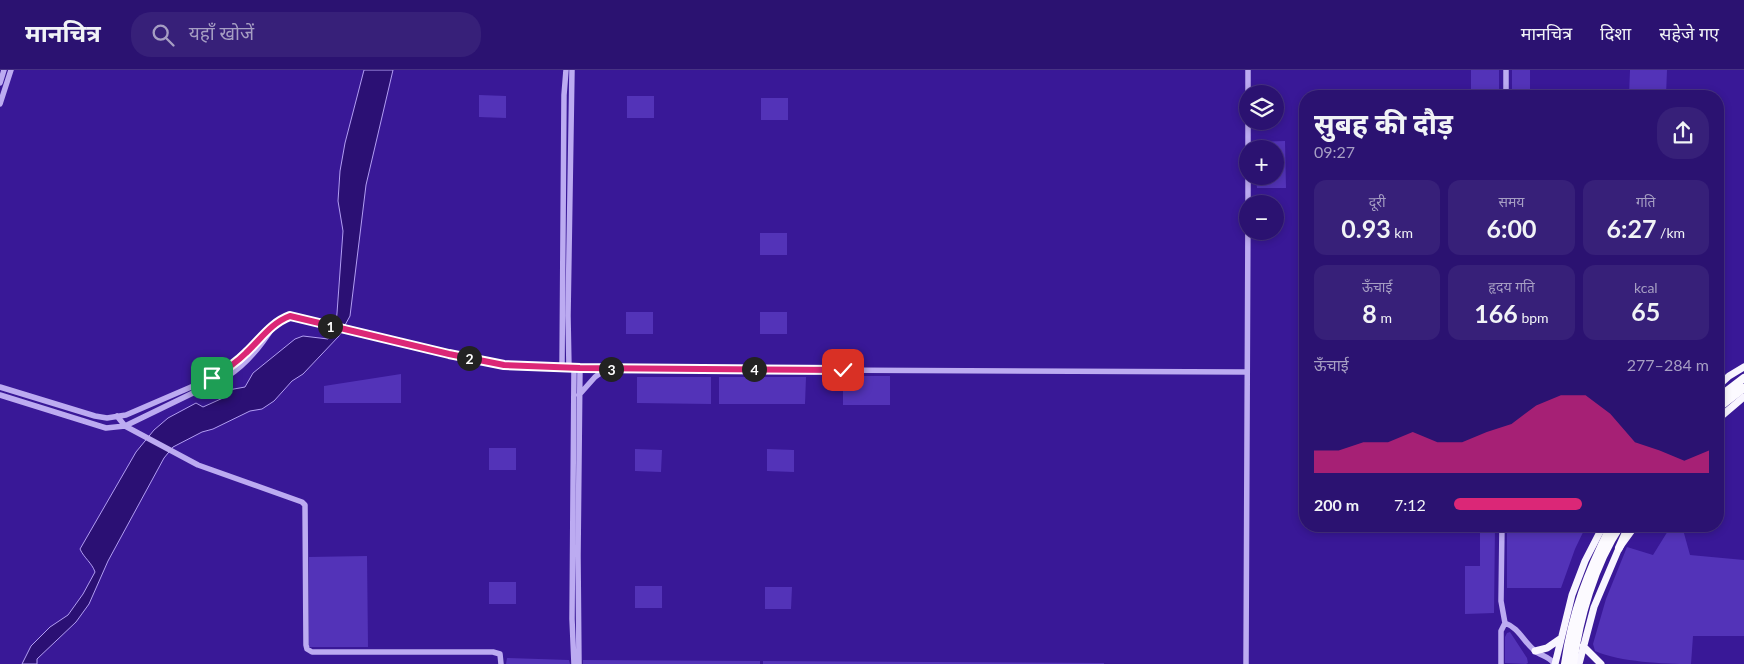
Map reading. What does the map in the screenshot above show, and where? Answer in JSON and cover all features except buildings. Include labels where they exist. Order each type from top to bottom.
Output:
[{"type":"highway","points":[[1724,393],[1744,378]]},
{"type":"highway","points":[[1724,403],[1744,388]]},
{"type":"highway","points":[[1565,664],[1569,636],[1579,598],[1608,532]]},
{"type":"highway","points":[[1573,664],[1577,637],[1587,600],[1598,569],[1617,532]]},
{"type":"highway","points":[[1619,548],[1626,532]]},
{"type":"main road","points":[[1724,381],[1744,366]]},
{"type":"main road","points":[[1724,414],[1744,398]]},
{"type":"main road","points":[[1554,664],[1572,595],[1585,561],[1600,532]]},
{"type":"main road","points":[[1579,664],[1594,607],[1619,548],[1631,532]]},
{"type":"main road","points":[[1534,651],[1547,648],[1560,639]]},
{"type":"main road","points":[[1583,646],[1601,664]]},
{"type":"street","points":[[0,83],[4,70]]},
{"type":"street","points":[[0,104],[11,70]]},
{"type":"street","points":[[566,70],[563,194],[574,368],[572,619],[574,664]]},
{"type":"street","points":[[562,368],[566,244],[570,194],[572,70]]},
{"type":"street","points":[[1248,70],[1248,85]]},
{"type":"street","points":[[1506,70],[1506,90]]},
{"type":"street","points":[[563,194],[570,194]]},
{"type":"street","points":[[1246,664],[1248,240]]},
{"type":"street","points":[[0,388],[95,416],[107,418],[126,415],[212,378],[228,368],[246,352],[266,330],[290,316],[357,333],[504,365],[562,368],[1246,372]]},
{"type":"street","points":[[124,426],[228,376],[251,358],[276,323]]},
{"type":"street","points":[[574,368],[579,395],[579,664]]},
{"type":"street","points":[[579,395],[594,376],[608,368]]},
{"type":"street","points":[[0,395],[100,426],[124,426],[198,465],[302,502],[305,505],[306,645],[307,649],[312,652],[493,652],[500,654],[501,664]]},
{"type":"street","points":[[117,416],[124,426]]},
{"type":"street","points":[[1501,664],[1501,632],[1505,623],[1501,600],[1502,532]]},
{"type":"street","points":[[1505,623],[1513,626],[1534,651],[1552,660],[1554,664]]},
{"type":"shaded area","points":[[364,70],[393,70],[366,185],[350,316],[339,336],[274,401],[262,409],[250,411],[173,447],[164,458],[108,561],[89,604],[76,622],[37,659],[37,664],[22,664],[31,646],[50,627],[68,615],[83,594],[95,572],[80,549],[136,452],[154,430],[168,418],[196,403],[203,407],[223,398],[223,391],[245,387],[253,373],[295,339],[303,336],[328,339],[335,332],[343,231],[338,201],[340,171],[345,143]]},
{"type":"shaded area","points":[[1471,70],[1499,70],[1499,90],[1471,90]]},
{"type":"shaded area","points":[[1512,70],[1530,70],[1530,90],[1512,90]]},
{"type":"shaded area","points":[[1630,70],[1667,70],[1666,90],[1629,90]]},
{"type":"shaded area","points":[[479,95],[506,96],[506,118],[479,117]]},
{"type":"shaded area","points":[[627,96],[654,96],[654,118],[627,118]]},
{"type":"shaded area","points":[[761,98],[788,98],[788,120],[761,120]]},
{"type":"shaded area","points":[[1284,141],[1286,188],[1257,188],[1257,185],[1284,185]]},
{"type":"shaded area","points":[[760,233],[787,233],[787,255],[760,255]]},
{"type":"shaded area","points":[[626,312],[653,312],[653,334],[626,334]]},
{"type":"shaded area","points":[[760,312],[787,312],[787,334],[760,334]]},
{"type":"shaded area","points":[[401,374],[401,403],[324,403],[324,386]]},
{"type":"shaded area","points":[[843,376],[890,376],[890,405],[843,405]]},
{"type":"shaded area","points":[[637,377],[711,377],[711,404],[637,403]]},
{"type":"shaded area","points":[[719,377],[806,377],[805,404],[719,404]]},
{"type":"shaded area","points":[[489,448],[516,448],[516,470],[489,470]]},
{"type":"shaded area","points":[[635,449],[662,450],[661,472],[635,471]]},
{"type":"shaded area","points":[[767,449],[794,450],[794,472],[767,471]]},
{"type":"shaded area","points":[[1480,532],[1495,532],[1494,613],[1465,614],[1465,566],[1480,566]]},
{"type":"shaded area","points":[[1507,532],[1583,532],[1561,588],[1507,588]]},
{"type":"shaded area","points":[[1667,532],[1684,532],[1690,555],[1744,560],[1744,636],[1693,636],[1691,664],[1629,660],[1595,651],[1593,644],[1606,599],[1627,547],[1653,555]]},
{"type":"shaded area","points":[[367,556],[368,647],[309,647],[309,557]]},
{"type":"shaded area","points":[[489,582],[516,582],[516,604],[489,604]]},
{"type":"shaded area","points":[[635,586],[662,586],[662,608],[635,608]]},
{"type":"shaded area","points":[[765,587],[792,587],[791,609],[765,609]]},
{"type":"shaded area","points":[[1510,632],[1527,658],[1528,663],[1505,663],[1505,637]]},
{"type":"shaded area","points":[[507,658],[569,660],[570,664],[506,664]]},
{"type":"shaded area","points":[[583,660],[760,661],[760,664],[583,664]]},
{"type":"shaded area","points":[[763,661],[1104,663],[1104,664],[763,664]]},
{"type":"route","points":[[212,378],[228,368],[266,330],[290,316],[357,333],[504,365],[580,368],[843,370]]}]
